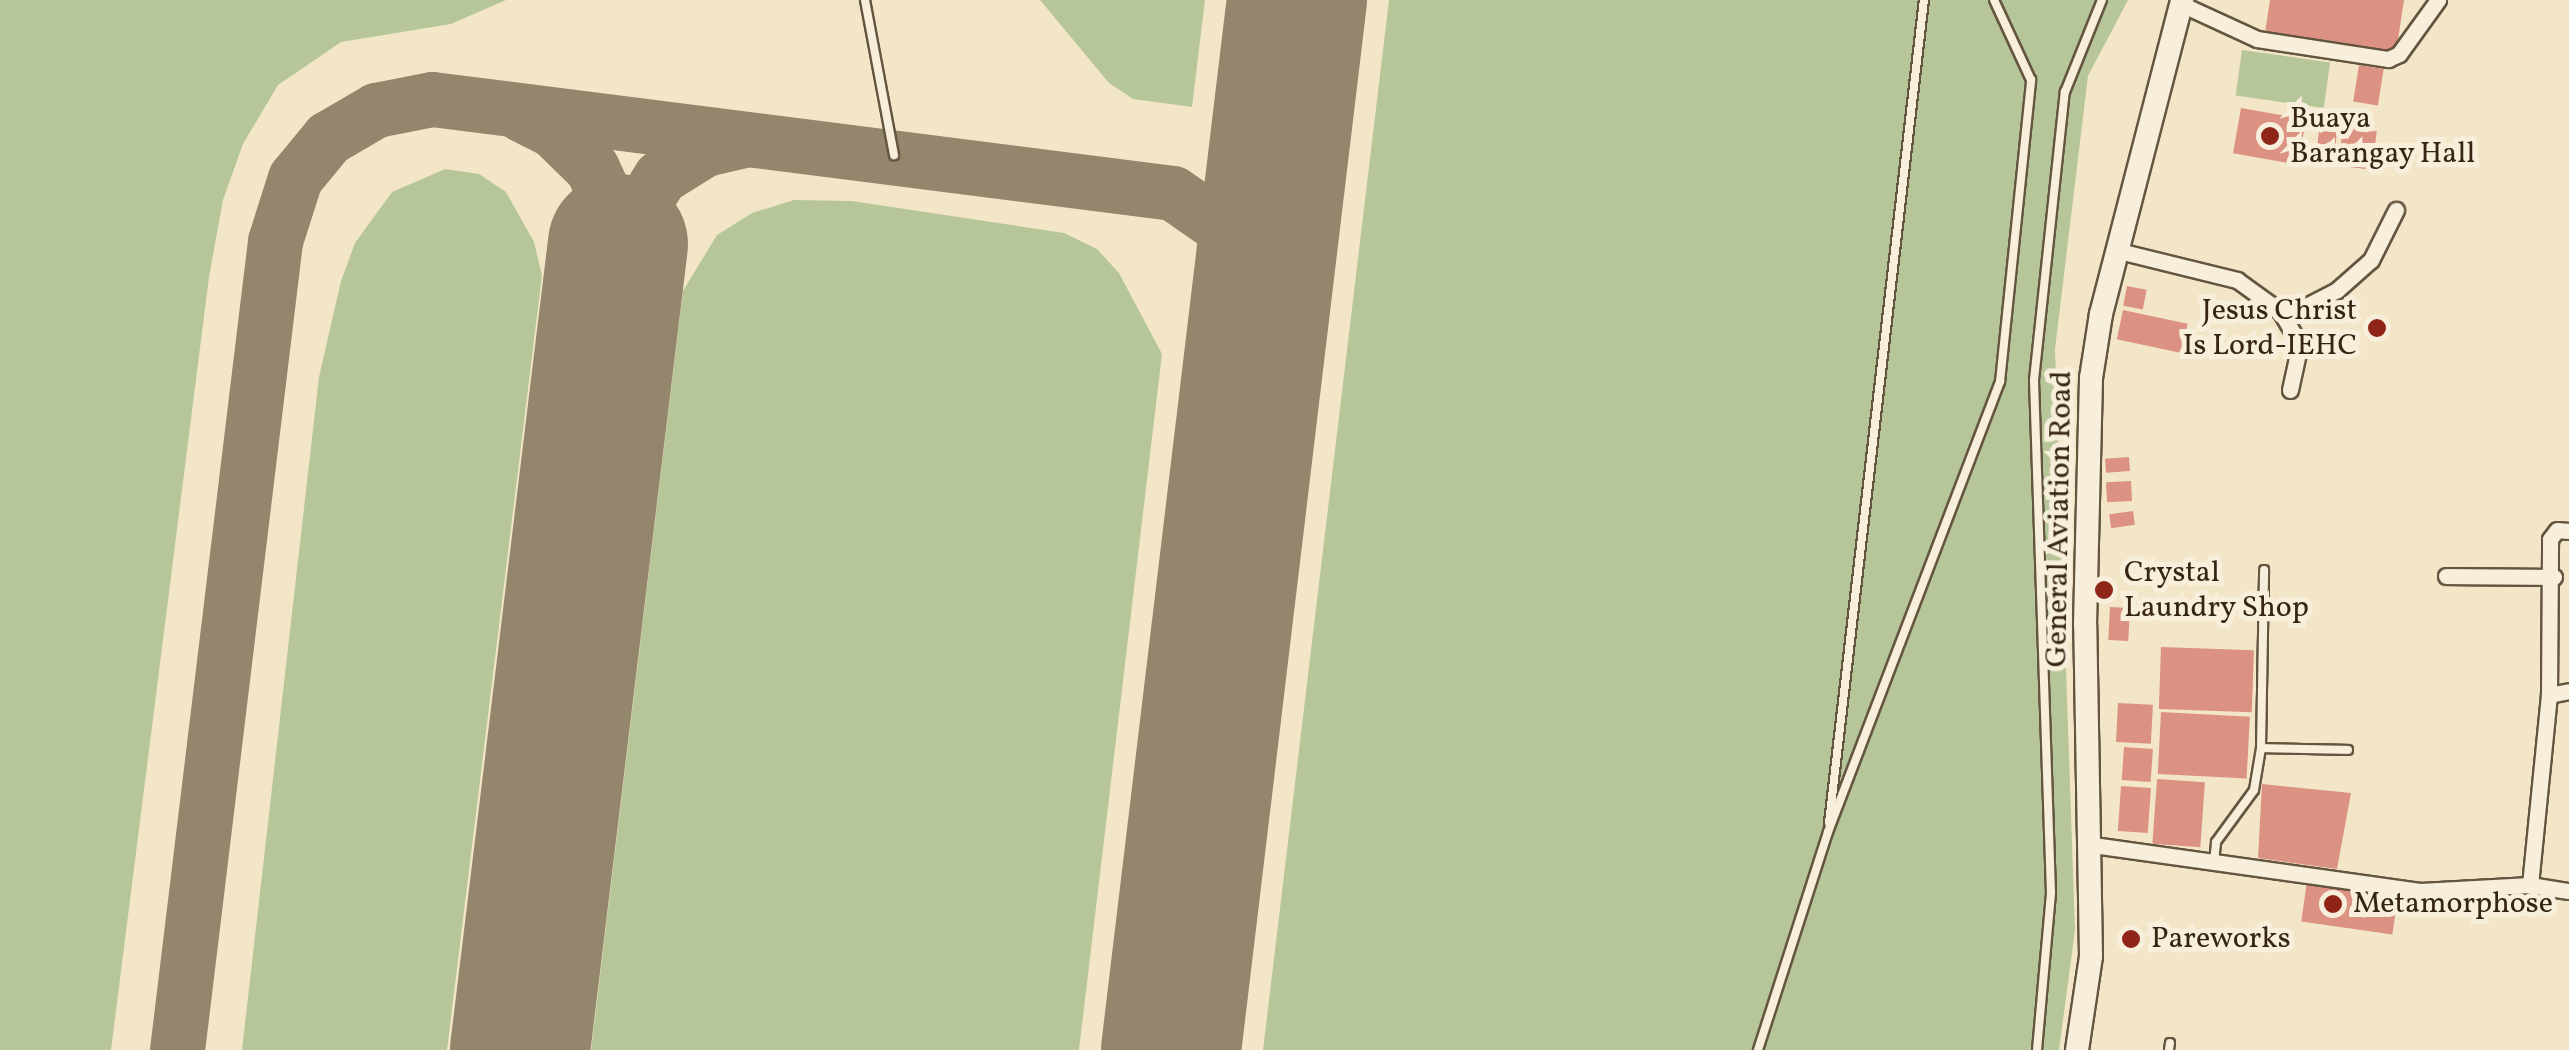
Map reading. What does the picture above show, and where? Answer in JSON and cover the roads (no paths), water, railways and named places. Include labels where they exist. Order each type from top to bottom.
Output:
[{"type":"main road","name":"General Aviation Road","points":[[2077,1050],[2091,956],[2092,845],[2084,625],[2091,378],[2182,2]]},
{"type":"street","points":[[2182,2],[2256,39],[2388,60],[2399,54],[2438,0]]},
{"type":"street","points":[[2285,317],[2337,290],[2371,260],[2396,210]]},
{"type":"street","points":[[2119,252],[2237,280],[2285,317],[2300,344],[2290,390]]},
{"type":"street","points":[[2530,885],[2549,695],[2552,533],[2569,531]]},
{"type":"street","points":[[2446,576],[2554,577]]},
{"type":"street","points":[[2549,695],[2569,692]]},
{"type":"street","points":[[2092,845],[2420,890],[2530,885],[2569,890]]},
{"type":"lane","points":[[864,0],[894,155]]},
{"type":"lane","points":[[1758,1050],[1807,914],[1828,832],[1924,0]]},
{"type":"lane","points":[[1828,832],[1902,651],[2000,382],[2031,80],[1994,0]]},
{"type":"lane","points":[[2037,1050],[2051,893],[2034,380],[2065,92],[2102,0]]},
{"type":"lane","points":[[2214,862],[2216,842],[2254,790],[2261,748],[2264,570]]},
{"type":"lane","points":[[2261,748],[2348,750]]},
{"type":"place","name":"Buaya Barangay Hall","points":[[2270,136]]},
{"type":"place","name":"Jesus Christ Is Lord-IEHC","points":[[2377,328]]},
{"type":"place","name":"Crystal Laundry Shop","points":[[2104,590]]},
{"type":"place","name":"Metamorphose","points":[[2333,904]]},
{"type":"place","name":"Pareworks","points":[[2131,939]]}]
